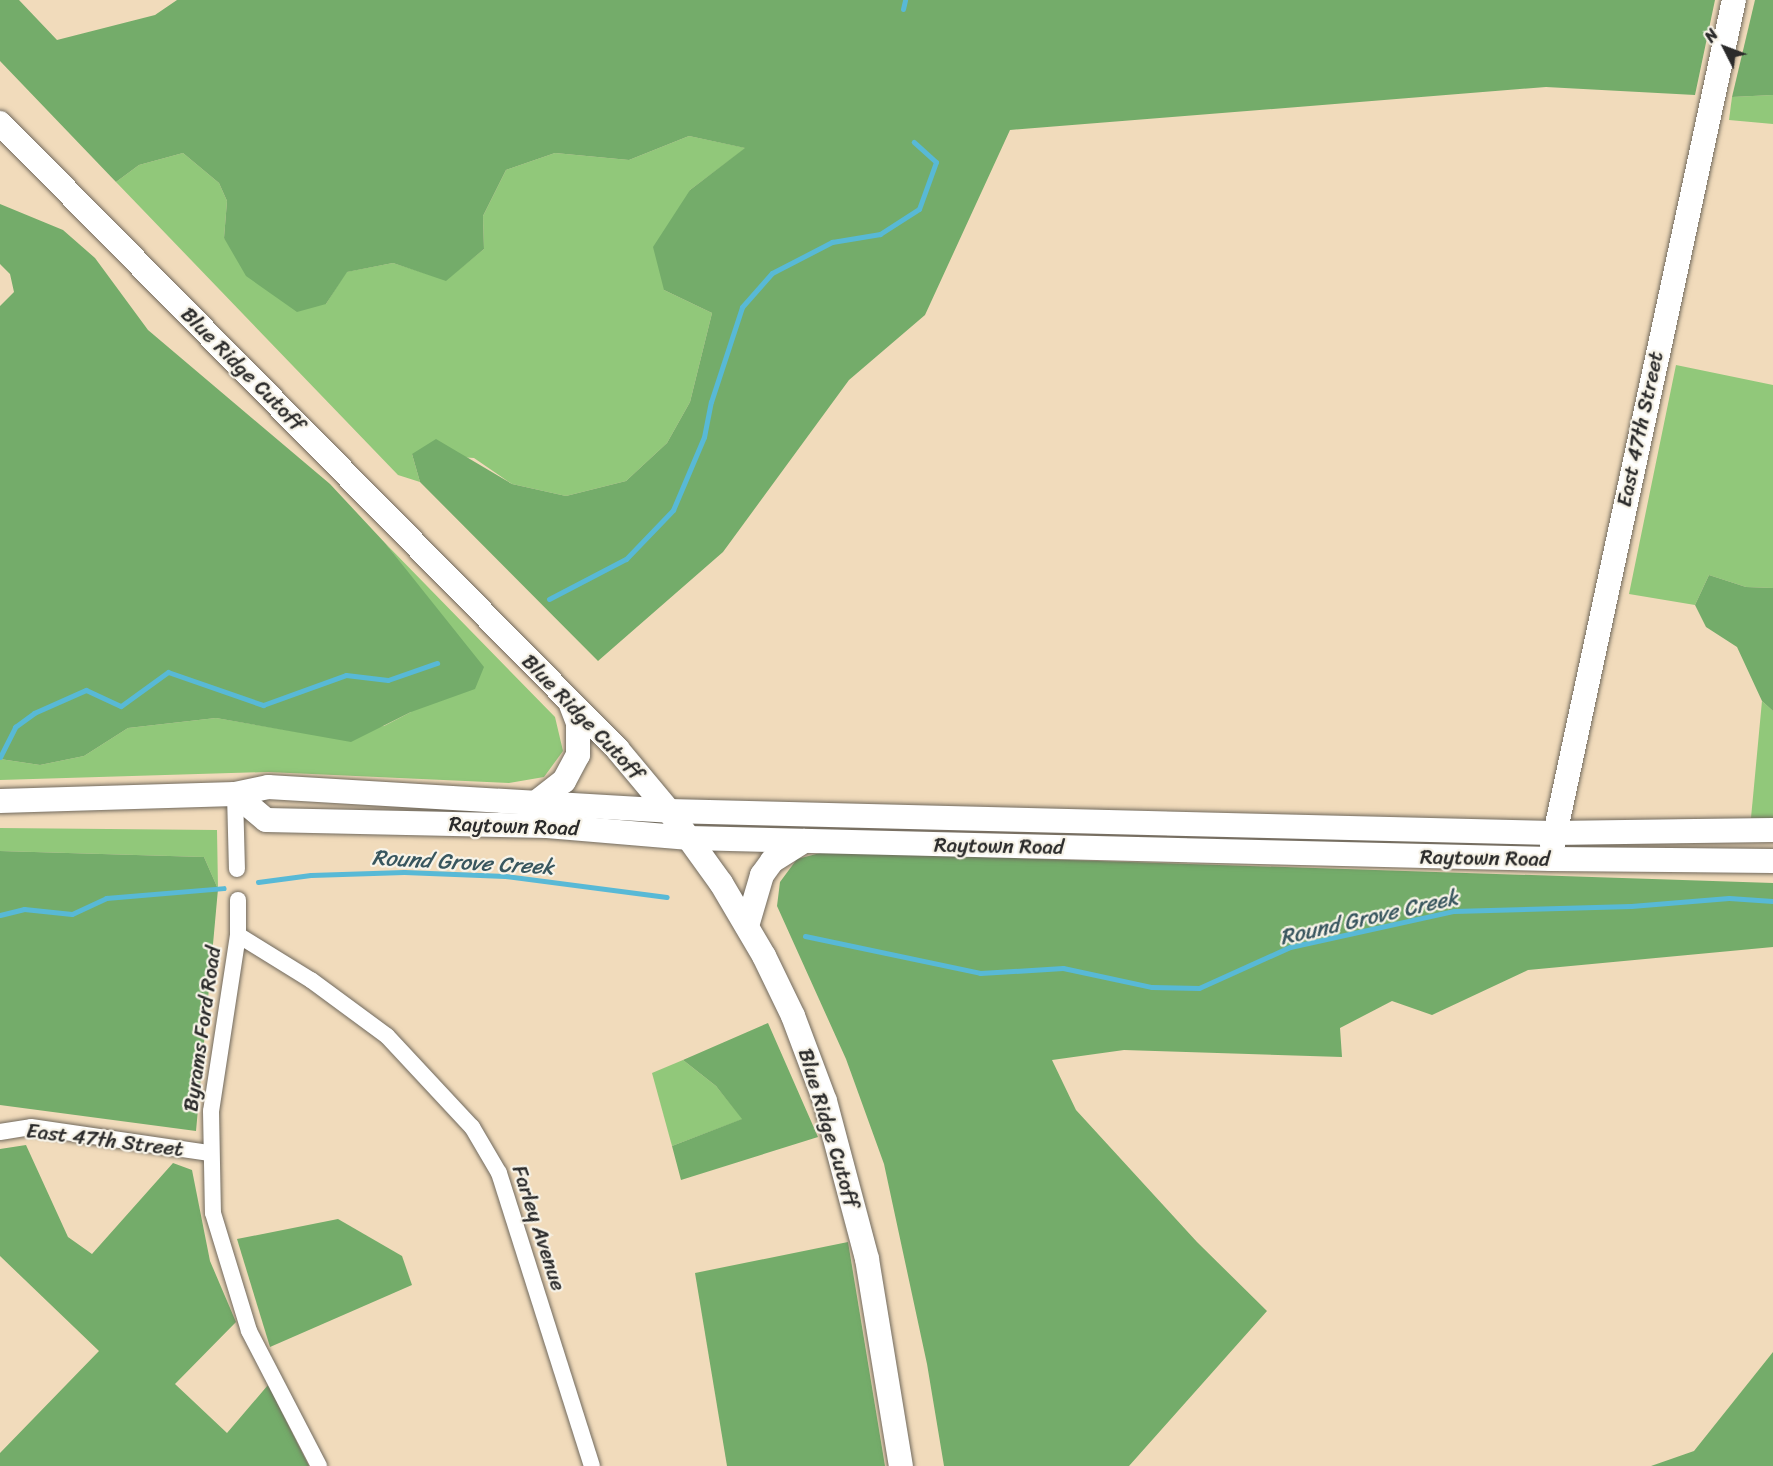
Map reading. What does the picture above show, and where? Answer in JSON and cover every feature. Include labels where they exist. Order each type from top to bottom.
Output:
[{"type":"main road","name":"East 47th Street","points":[[1551,859],[1553,833],[1734,0]]},
{"type":"main road","name":"Blue Ridge Cutoff","points":[[0,123],[618,750],[689,838],[747,926],[793,1016],[825,1101],[851,1191],[867,1259],[902,1466]]},
{"type":"main road","points":[[538,801],[564,781],[578,755],[578,723],[570,703]]},
{"type":"main road","name":"Raytown Road","points":[[0,801],[235,794],[268,787],[538,801],[669,811],[1553,833],[1773,830]]},
{"type":"main road","name":"Raytown Road","points":[[235,794],[266,820],[548,826],[689,838],[1551,859],[1773,861]]},
{"type":"main road","points":[[747,926],[767,868],[785,850],[804,841]]},
{"type":"street","points":[[235,794],[237,869]]},
{"type":"street","name":"Byrams Ford Road","points":[[238,900],[238,935],[211,1111],[210,1153],[213,1213],[249,1330],[319,1466]]},
{"type":"street","name":"Farley Avenue","points":[[238,935],[311,980],[387,1036],[472,1126],[499,1173],[592,1466]]},
{"type":"street","name":"East 47th Street","points":[[0,1132],[31,1127],[210,1153]]},
{"type":"green space","points":[[0,0],[19,0],[57,40],[155,15],[177,0],[1715,0],[1695,95],[1546,87],[1010,130],[925,315],[849,380],[723,552],[598,661],[420,482],[412,454],[436,439],[512,484],[566,496],[626,481],[667,443],[690,402],[712,313],[664,290],[653,247],[690,190],[745,148],[689,136],[629,160],[555,153],[506,170],[483,216],[484,249],[446,281],[393,263],[347,272],[326,304],[297,312],[246,276],[224,238],[227,201],[219,183],[183,153],[139,165],[116,182],[0,61]]},
{"type":"green space","points":[[1755,0],[1773,0],[1773,95],[1732,97]]},
{"type":"green space","points":[[1773,95],[1773,124],[1729,120],[1732,97]]},
{"type":"green space","points":[[689,136],[746,148],[690,190],[664,290],[712,313],[690,402],[667,443],[626,481],[566,496],[512,484],[474,458],[412,454],[420,482],[398,475],[116,182],[139,165],[183,153],[219,183],[227,201],[224,238],[326,304],[346,272],[393,263],[446,280],[484,249],[483,216],[506,170],[555,153],[629,160]]},
{"type":"green space","points":[[0,204],[63,230],[95,258],[148,330],[330,484],[385,543],[484,667],[475,689],[411,712],[351,742],[216,718],[128,728],[84,756],[40,765],[0,759],[0,306],[14,292],[10,274],[0,264]]},
{"type":"green space","points":[[1676,365],[1773,385],[1773,588],[1746,587],[1709,575],[1695,605],[1629,594]]},
{"type":"green space","points":[[385,543],[555,717],[563,751],[544,777],[509,783],[268,772],[0,780],[0,759],[40,765],[84,756],[128,728],[216,718],[305,733],[384,726],[411,712],[425,596]]},
{"type":"green space","points":[[1709,575],[1746,587],[1773,588],[1773,711],[1762,701],[1737,647],[1706,627],[1695,605]]},
{"type":"green space","points":[[1762,701],[1773,711],[1773,818],[1751,818]]},
{"type":"green space","points":[[0,828],[217,830],[218,889],[204,857],[0,851]]},
{"type":"green space","points":[[0,851],[204,857],[218,889],[196,1131],[0,1105]]},
{"type":"green space","points":[[824,852],[1773,883],[1773,947],[1528,970],[1432,1015],[1392,1001],[1340,1028],[1342,1057],[1124,1050],[1052,1060],[1076,1110],[1197,1242],[1267,1311],[1129,1466],[944,1466],[927,1364],[884,1164],[846,1059],[777,906],[780,882],[797,859]]},
{"type":"green space","points":[[768,1023],[818,1137],[681,1180],[672,1146],[742,1119],[716,1086],[683,1060]]},
{"type":"green space","points":[[683,1060],[716,1086],[743,1119],[672,1146],[652,1073]]},
{"type":"green space","points":[[26,1145],[68,1237],[92,1254],[173,1163],[192,1170],[210,1261],[236,1322],[175,1384],[227,1433],[268,1385],[309,1466],[0,1466],[0,1453],[99,1351],[0,1256],[0,1149]]},
{"type":"green space","points":[[338,1219],[402,1256],[412,1285],[270,1347],[237,1239]]},
{"type":"green space","points":[[848,1242],[885,1466],[727,1466],[695,1273]]},
{"type":"green space","points":[[1773,1352],[1773,1466],[1651,1466],[1694,1451]]},
{"type":"waterway","points":[[903,9],[905,0]]},
{"type":"waterway","points":[[549,599],[626,559],[673,510],[704,437],[711,402],[742,307],[772,273],[832,242],[880,234],[919,209],[936,162],[914,142]]},
{"type":"waterway","points":[[0,757],[15,727],[34,713],[86,690],[121,706],[168,672],[263,705],[346,675],[388,680],[437,663]]},
{"type":"waterway","name":"Round Grove Creek","points":[[258,882],[311,875],[404,872],[505,876],[667,897]]},
{"type":"waterway","name":"Round Grove Creek","points":[[0,915],[24,909],[72,914],[106,898],[224,888]]},
{"type":"waterway","name":"Round Grove Creek","points":[[805,936],[980,973],[1063,968],[1152,987],[1199,988],[1290,947],[1454,911],[1631,906],[1729,898],[1773,901]]}]
